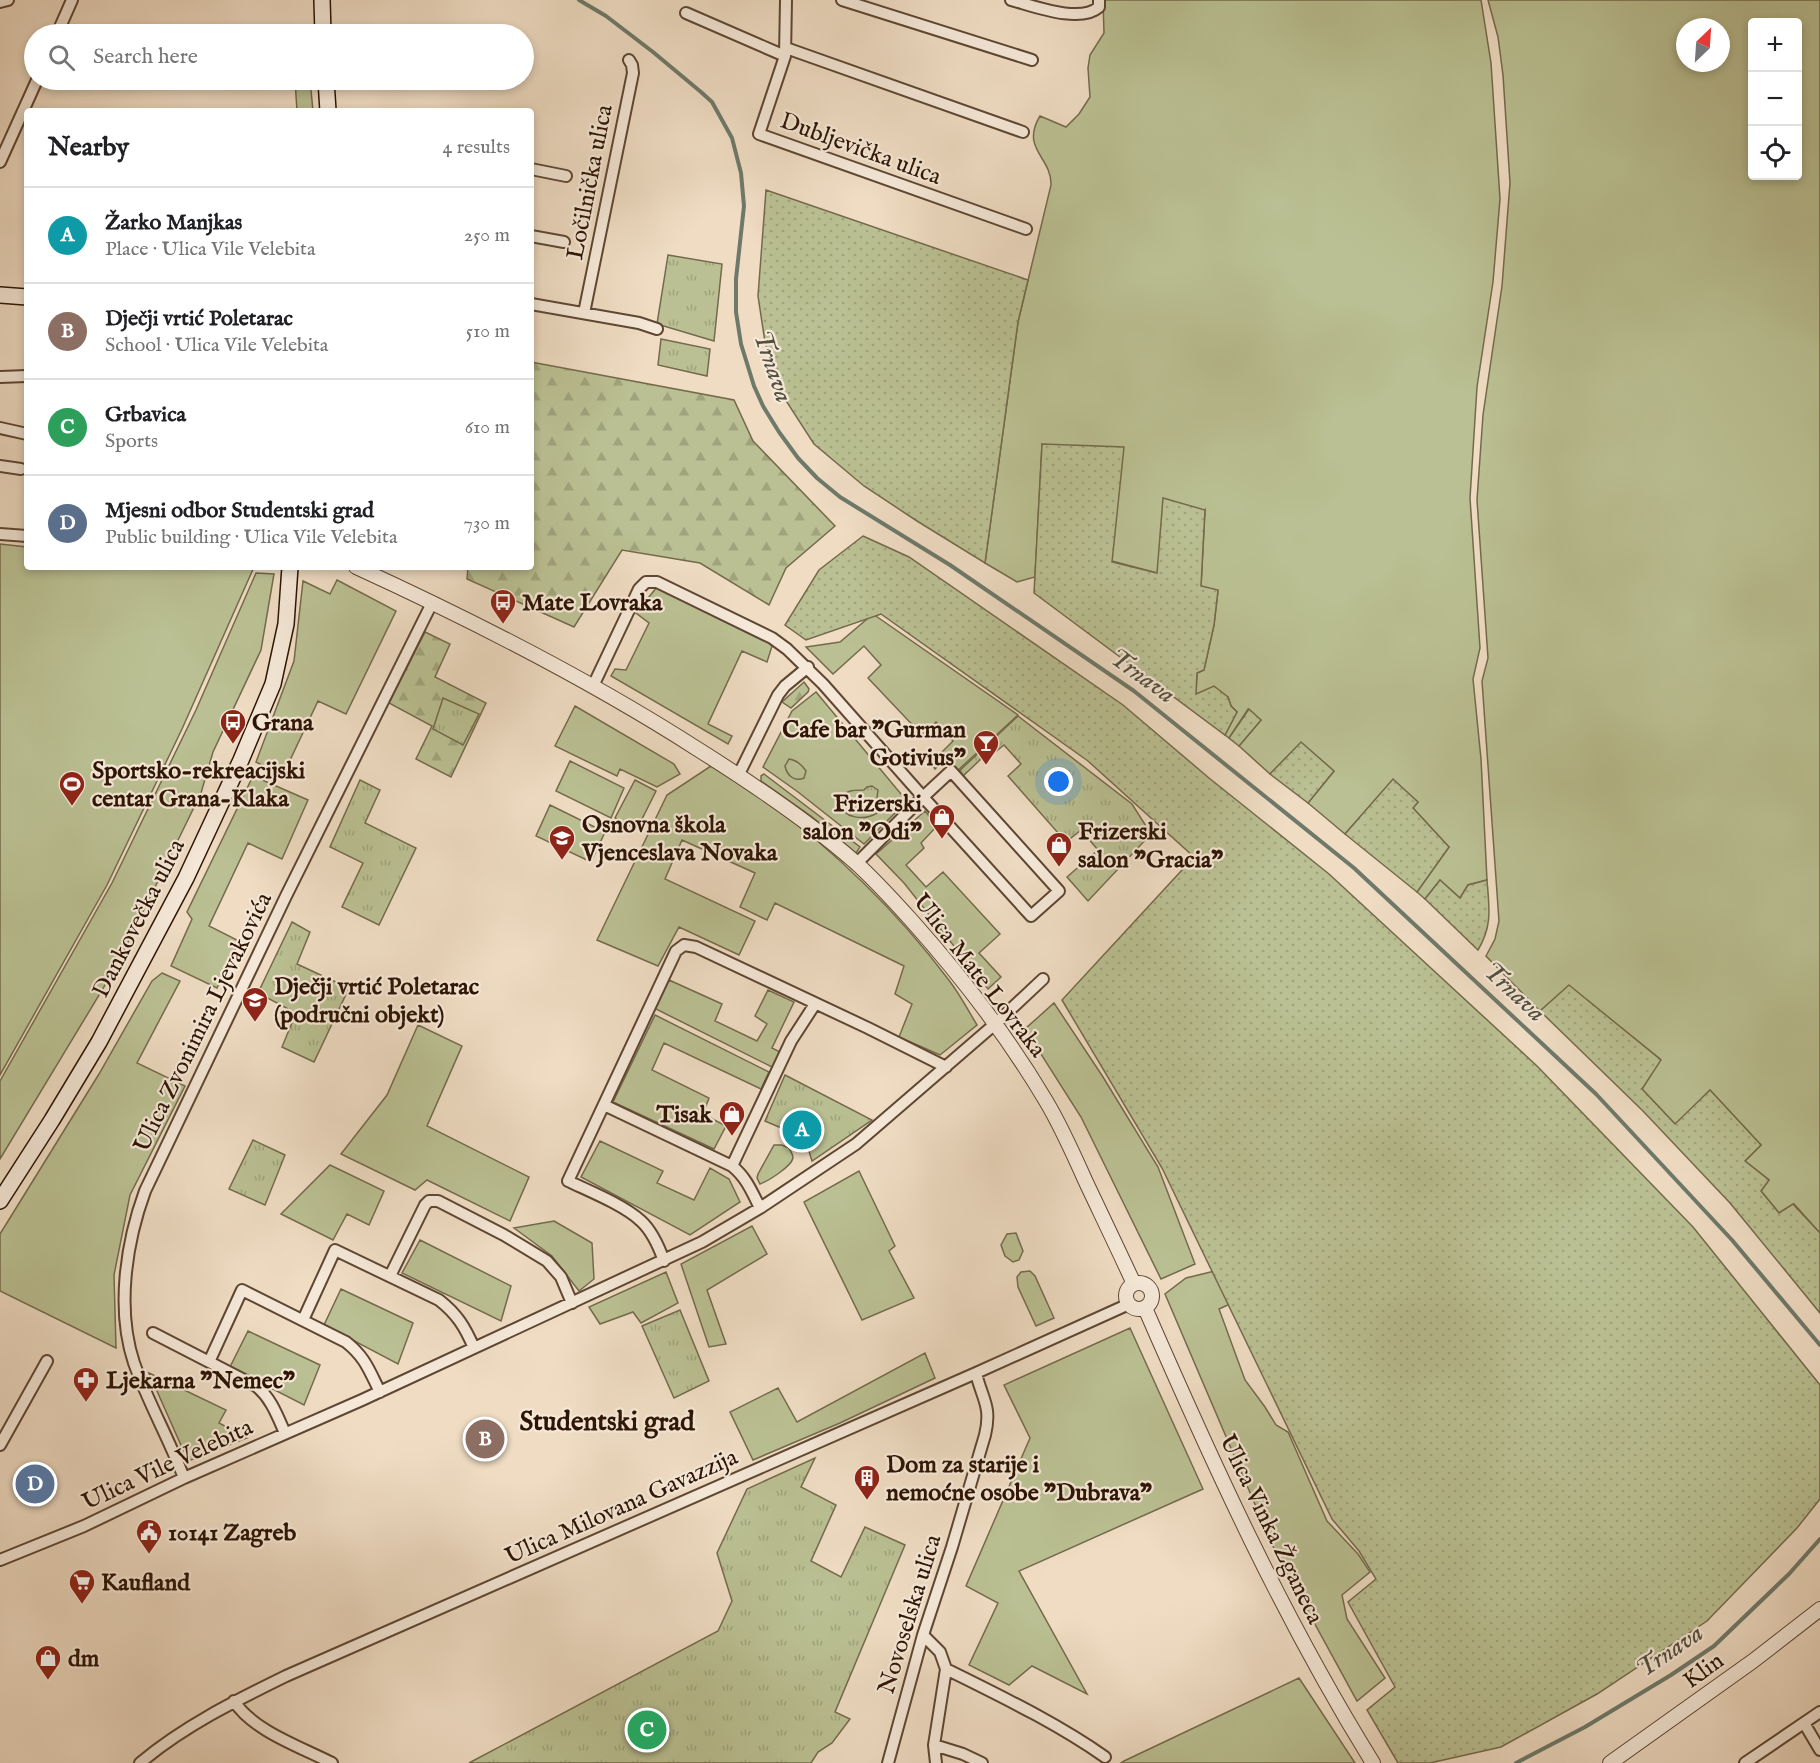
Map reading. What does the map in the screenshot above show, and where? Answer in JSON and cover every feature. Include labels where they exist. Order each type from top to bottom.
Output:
[{"type":"main road","points":[[322,0],[323,24]]},
{"type":"main road","points":[[327,90],[328,108]]},
{"type":"main road","points":[[0,295],[24,297]]},
{"type":"main road","name":"Dankovečka ulica","points":[[0,1201],[52,1120],[104,1032],[186,878],[241,760],[273,684],[286,624],[290,570]]},
{"type":"street","points":[[0,2],[8,0]]},
{"type":"street","points":[[61,24],[72,0]]},
{"type":"street","name":"Dubljevička ulica","points":[[786,0],[785,52],[759,134],[1026,229]]},
{"type":"street","points":[[842,0],[1032,60]]},
{"type":"street","points":[[1011,0],[1056,12],[1081,15],[1094,12],[1099,7],[1099,0]]},
{"type":"street","points":[[686,13],[785,52],[1023,132]]},
{"type":"street","name":"Ločilnička ulica","points":[[584,313],[633,73],[629,60]]},
{"type":"street","points":[[24,108],[32,90]]},
{"type":"street","points":[[0,162],[24,109]]},
{"type":"street","points":[[534,170],[566,176]]},
{"type":"street","points":[[534,237],[564,242]]},
{"type":"street","points":[[534,305],[639,323],[657,329]]},
{"type":"street","points":[[0,377],[24,376]]},
{"type":"street","points":[[0,428],[24,433]]},
{"type":"street","points":[[0,466],[21,469]]},
{"type":"street","points":[[0,534],[24,536]]},
{"type":"street","name":"Ulica Mate Lovraka","points":[[362,570],[504,638],[665,728],[739,774],[808,824],[856,864],[937,949],[995,1024],[1047,1102],[1134,1284]]},
{"type":"street","points":[[593,686],[639,589],[646,582],[657,582],[772,638],[808,667],[923,797],[1031,916],[1059,891],[951,771],[923,797],[856,864]]},
{"type":"street","name":"Ulica Zvonimira Ljevakovića","points":[[184,1478],[134,1362],[128,1336],[125,1303],[126,1270],[134,1220],[145,1191],[281,906],[432,603]]},
{"type":"street","points":[[739,774],[778,695],[785,686],[808,667]]},
{"type":"street","points":[[664,1261],[650,1230],[641,1220],[568,1180],[676,951],[684,945],[696,947],[946,1067]]},
{"type":"street","name":"Ulica Vile Velebita","points":[[0,1560],[84,1526],[184,1478],[380,1392],[702,1242],[760,1208],[856,1144],[995,1024],[1043,979]]},
{"type":"street","points":[[732,1166],[791,1041],[815,1004]]},
{"type":"street","points":[[604,1105],[732,1166],[740,1172],[760,1208]]},
{"type":"street","points":[[390,1276],[424,1205],[429,1201],[438,1201],[504,1235],[547,1261],[561,1277],[572,1302]]},
{"type":"street","points":[[303,1320],[335,1250],[439,1300],[453,1310],[463,1323],[474,1348]]},
{"type":"street","points":[[1134,1284],[1127,1293],[1129,1304],[1135,1308],[1145,1308]]},
{"type":"street","name":"Ulica Vinka Žganeca","points":[[1134,1284],[1145,1284],[1151,1291],[1152,1300],[1145,1308],[1208,1453],[1313,1662],[1373,1763]]},
{"type":"street","points":[[209,1362],[242,1290],[346,1342],[359,1352],[380,1392]]},
{"type":"street","name":"Ulica Milovana Gavazzija","points":[[140,1763],[209,1715],[286,1676],[1129,1304]]},
{"type":"street","name":"Ulica Vile Velebita","points":[[153,1333],[256,1386],[272,1405],[285,1433]]},
{"type":"street","points":[[0,1445],[46,1361]]},
{"type":"street","name":"Novoselska ulica","points":[[888,1763],[923,1635],[956,1536],[989,1419],[987,1404],[976,1373]]},
{"type":"street","name":"Klin","points":[[1610,1763],[1744,1667],[1820,1609]]},
{"type":"street","points":[[923,1635],[940,1652],[946,1669],[934,1745],[936,1763]]},
{"type":"street","points":[[946,1669],[1016,1703],[1076,1736],[1105,1756]]},
{"type":"street","points":[[234,1701],[246,1716],[261,1727],[332,1763]]},
{"type":"street","points":[[1745,1763],[1820,1712]]},
{"type":"street","points":[[1804,1723],[1820,1750]]},
{"type":"street","points":[[934,1745],[982,1763]]},
{"type":"green space","points":[[1103,0],[1481,0],[1491,63],[1500,199],[1493,282],[1477,387],[1470,498],[1480,648],[1473,679],[1481,759],[1487,880],[1468,885],[1460,898],[1440,880],[1425,899],[1417,892],[1449,847],[1413,808],[1418,802],[1393,780],[1345,834],[1308,803],[1334,771],[1301,743],[1270,774],[1239,746],[1261,720],[1248,709],[1229,738],[1225,735],[1237,712],[1231,706],[1228,697],[1196,694],[1197,673],[1204,670],[1214,625],[1218,591],[1201,586],[1205,510],[1157,573],[1112,561],[1042,445],[1035,577],[1017,582],[985,563],[1018,322],[1051,185],[1047,167],[1035,145],[1033,137],[1035,127],[1040,116],[1066,127],[1079,114],[1090,97],[1088,68],[1090,55],[1104,33]]},
{"type":"green space","points":[[1488,0],[1820,0],[1820,1233],[1794,1204],[1779,1213],[1761,1191],[1769,1180],[1745,1161],[1761,1145],[1710,1090],[1676,1125],[1642,1089],[1660,1059],[1569,986],[1540,1011],[1486,956],[1495,939],[1499,921],[1482,681],[1488,658],[1477,500],[1483,415],[1502,286],[1510,183],[1503,75],[1498,37]]},
{"type":"green space","points":[[296,90],[311,90],[313,108],[297,108]]},
{"type":"green space","points":[[766,190],[1028,280],[1018,322],[985,563],[864,486],[814,444],[781,393],[765,342],[758,296]]},
{"type":"green space","points":[[668,255],[722,264],[714,341],[657,324]]},
{"type":"green space","points":[[661,339],[710,349],[707,376],[658,365]]},
{"type":"green space","points":[[534,363],[734,400],[753,441],[835,526],[786,568],[769,605],[700,563],[622,550],[574,627],[467,579],[468,570],[534,570]]},
{"type":"green space","points":[[1042,444],[1124,447],[1112,562],[1157,573],[1163,498],[1205,510],[1201,586],[1218,590],[1214,625],[1204,670],[1197,673],[1196,694],[1214,686],[1228,697],[1231,706],[1237,712],[1225,735],[1034,593]]},
{"type":"green space","points":[[863,536],[909,557],[1123,705],[1209,778],[1329,874],[1537,1066],[1693,1227],[1820,1385],[1820,1499],[1797,1528],[1707,1621],[1597,1694],[1501,1747],[1430,1763],[1398,1763],[1367,1710],[1395,1687],[1348,1602],[1376,1579],[1359,1551],[1332,1519],[1162,1168],[1062,1000],[1194,857],[1088,761],[881,614],[806,640],[785,625],[819,570]]},
{"type":"green space","name":"Sportsko-rekreacijski centar Grana-Klaka","points":[[0,544],[24,547],[24,570],[253,570],[182,729],[107,885],[0,1075]]},
{"type":"green space","points":[[256,573],[274,574],[261,650],[213,752],[201,793],[116,967],[0,1159],[0,1081],[112,883],[196,710]]},
{"type":"green space","points":[[337,580],[396,611],[346,714],[318,701],[283,775],[256,762],[294,661],[303,581],[330,594]]},
{"type":"green space","points":[[657,587],[773,643],[767,662],[742,651],[708,724],[732,736],[728,744],[611,676],[615,669],[626,670],[649,623],[636,613]]},
{"type":"green space","points":[[873,614],[1018,715],[955,773],[944,760],[935,769],[931,763],[953,741],[936,722],[922,735],[868,678],[881,665],[864,646],[833,674],[806,647],[840,642]]},
{"type":"green space","points":[[425,632],[450,644],[435,677],[486,703],[451,777],[416,759],[432,726],[389,703]]},
{"type":"green space","points":[[804,682],[809,689],[808,692],[791,708],[782,702]]},
{"type":"green space","points":[[816,692],[906,800],[864,844],[763,767],[792,711]]},
{"type":"green space","points":[[443,698],[479,714],[463,745],[433,729]]},
{"type":"green space","points":[[575,706],[674,764],[680,774],[657,787],[620,769],[617,776],[555,746]]},
{"type":"green space","points":[[1249,709],[1261,720],[1239,746],[1229,738]]},
{"type":"green space","points":[[1018,716],[1132,804],[1151,834],[1088,901],[1067,877],[1098,850],[1081,830],[1066,842],[1008,776],[1021,764],[1004,745],[985,760],[982,758],[960,779],[956,774]]},
{"type":"green space","points":[[1301,742],[1334,771],[1308,803],[1270,774]]},
{"type":"green space","points":[[789,759],[797,762],[806,771],[804,778],[795,779],[786,770],[785,766]]},
{"type":"green space","points":[[570,761],[624,788],[611,818],[556,791]]},
{"type":"green space","points":[[711,766],[793,821],[865,884],[929,955],[956,990],[977,1025],[940,1055],[899,1037],[912,1004],[895,994],[904,966],[775,903],[767,920],[740,907],[755,873],[682,840],[665,879],[755,921],[739,955],[679,927],[658,966],[597,940],[667,795]]},
{"type":"green space","points":[[764,774],[860,847],[856,853],[811,816],[761,781],[761,776]]},
{"type":"green space","points":[[253,776],[308,800],[282,859],[248,843],[209,926],[239,941],[217,988],[171,966],[192,919],[187,912]]},
{"type":"green space","points":[[1393,779],[1418,802],[1413,808],[1449,847],[1417,892],[1345,834]]},
{"type":"green space","points":[[360,780],[380,790],[365,823],[416,848],[379,925],[342,907],[363,863],[330,847]]},
{"type":"green space","points":[[635,780],[656,791],[637,829],[615,818]]},
{"type":"green space","points":[[872,786],[878,790],[877,797],[881,803],[877,813],[860,818],[849,815],[841,808],[839,802],[843,795]]},
{"type":"green space","points":[[550,805],[605,832],[591,862],[536,836]]},
{"type":"green space","points":[[925,811],[937,826],[921,843],[924,848],[906,865],[926,887],[943,872],[1000,934],[979,953],[1001,977],[988,989],[904,883],[876,854]]},
{"type":"green space","points":[[1440,880],[1460,898],[1468,885],[1487,880],[1488,924],[1478,950],[1425,899]]},
{"type":"green space","points":[[292,922],[310,932],[297,964],[349,988],[314,1062],[282,1047],[296,1013],[258,993]]},
{"type":"green space","points":[[162,973],[180,981],[137,1063],[185,1086],[130,1195],[114,1275],[116,1348],[0,1291],[0,1234],[99,1074],[152,981]]},
{"type":"green space","points":[[669,980],[722,1004],[715,1021],[757,1041],[767,1024],[755,1016],[768,990],[794,1002],[772,1048],[780,1052],[774,1068],[654,1008]]},
{"type":"green space","points":[[1569,985],[1661,1060],[1642,1089],[1675,1124],[1710,1090],[1761,1145],[1745,1161],[1769,1180],[1761,1191],[1779,1213],[1793,1204],[1820,1233],[1820,1313],[1730,1203],[1643,1111],[1540,1011]]},
{"type":"green space","points":[[1054,1003],[1158,1167],[1195,1264],[1161,1279],[1081,1117],[1025,1029]]},
{"type":"green space","points":[[655,1015],[769,1072],[761,1089],[664,1043],[652,1070],[709,1098],[703,1114],[726,1126],[714,1149],[613,1102]]},
{"type":"green space","points":[[418,1025],[462,1046],[427,1126],[529,1177],[510,1221],[427,1180],[415,1190],[341,1154],[387,1095]]},
{"type":"green space","points":[[785,1075],[872,1120],[812,1161],[805,1138],[765,1121]]},
{"type":"green space","points":[[253,1140],[285,1155],[265,1205],[229,1189]]},
{"type":"green space","points":[[600,1141],[663,1171],[657,1183],[694,1200],[710,1168],[729,1179],[740,1202],[690,1235],[581,1177]]},
{"type":"green space","points":[[774,1145],[789,1148],[793,1158],[784,1169],[760,1184],[758,1174]]},
{"type":"green space","points":[[330,1165],[384,1191],[369,1225],[347,1214],[333,1240],[281,1214]]},
{"type":"green space","points":[[859,1171],[895,1246],[889,1251],[914,1298],[862,1320],[804,1202]]},
{"type":"green space","points":[[554,1221],[592,1243],[594,1279],[579,1291],[552,1256],[514,1228]]},
{"type":"green space","points":[[752,1226],[767,1254],[707,1290],[726,1344],[709,1347],[681,1264]]},
{"type":"green space","points":[[1016,1233],[1023,1251],[1019,1260],[1013,1262],[1005,1256],[1001,1245],[1007,1234]]},
{"type":"green space","points":[[420,1240],[511,1286],[501,1321],[402,1273]]},
{"type":"green space","points":[[1227,1268],[1248,1296],[1219,1309],[1245,1380],[1276,1425],[1288,1432],[1327,1521],[1358,1554],[1370,1572],[1342,1595],[1347,1619],[1385,1678],[1357,1701],[1275,1551],[1165,1294],[1186,1278]]},
{"type":"green space","points":[[1030,1271],[1035,1276],[1054,1318],[1036,1326],[1018,1287],[1017,1277],[1021,1272]]},
{"type":"green space","points":[[666,1272],[678,1303],[641,1323],[633,1312],[600,1324],[589,1307]]},
{"type":"green space","points":[[341,1289],[413,1323],[398,1364],[324,1325]]},
{"type":"green space","points":[[680,1310],[709,1381],[674,1398],[642,1326]]},
{"type":"green space","points":[[1130,1328],[1203,1489],[1019,1571],[1087,1694],[1032,1666],[1009,1685],[969,1665],[998,1603],[966,1586],[1030,1438],[1004,1385]]},
{"type":"green space","points":[[248,1331],[320,1365],[304,1405],[230,1367]]},
{"type":"green space","points":[[925,1353],[935,1378],[840,1423],[753,1460],[730,1412],[778,1388],[797,1422]]},
{"type":"green space","points":[[149,1373],[226,1410],[219,1423],[247,1438],[188,1461]]},
{"type":"green space","points":[[815,1458],[801,1487],[836,1505],[811,1561],[841,1577],[865,1527],[905,1545],[835,1712],[850,1719],[832,1743],[818,1752],[811,1763],[469,1763],[718,1631],[732,1601],[717,1553],[747,1489]]},
{"type":"green space","points":[[1299,1678],[1355,1763],[1121,1763],[1124,1761]]},
{"type":"waterway","name":"Trnava","points":[[579,0],[606,16],[701,92],[712,102],[732,138],[741,173],[744,206],[736,279],[736,312],[741,344],[763,406],[798,458],[840,497],[950,565],[1134,691],[1354,868],[1596,1094],[1732,1240],[1820,1345]]},
{"type":"waterway","name":"Trnava","points":[[1516,1763],[1585,1727],[1714,1646],[1789,1574],[1820,1539]]},
{"type":"place","name":"Mate Lovraka","points":[[503,625]]},
{"type":"place","name":"Grana","points":[[233,745]]},
{"type":"place","name":"Cafe bar \"Gurman Gotivius\"","points":[[986,766]]},
{"type":"place","name":"Sportsko-rekreacijski centar Grana-Klaka","points":[[72,807]]},
{"type":"place","name":"Frizerski salon \"Odi\"","points":[[942,840]]},
{"type":"place","name":"Osnovna škola Vjenceslava Novaka","points":[[562,861]]},
{"type":"place","name":"Frizerski salon \"Gracia\"","points":[[1059,868]]},
{"type":"place","name":"Dječji vrtić Poletarac (područni objekt)","points":[[255,1023]]},
{"type":"place","name":"Žarko Manjkas","points":[[802,1130]]},
{"type":"place","name":"Tisak","points":[[732,1137]]},
{"type":"place","name":"Ljekarna \"Nemec\"","points":[[86,1403]]},
{"type":"place","name":"Dječji vrtić Poletarac","points":[[485,1439]]},
{"type":"place","name":"Mjesni odbor Studentski grad","points":[[35,1484]]},
{"type":"place","name":"Dom za starije i nemoćne osobe \"Dubrava\"","points":[[867,1501]]},
{"type":"place","name":"10141 Zagreb","points":[[149,1555]]},
{"type":"place","name":"Kaufland","points":[[82,1605]]},
{"type":"place","name":"dm","points":[[48,1681]]},
{"type":"place","name":"Grbavica","points":[[647,1730]]},
{"type":"district","name":"Studentski grad","points":[[607,1421]]}]
